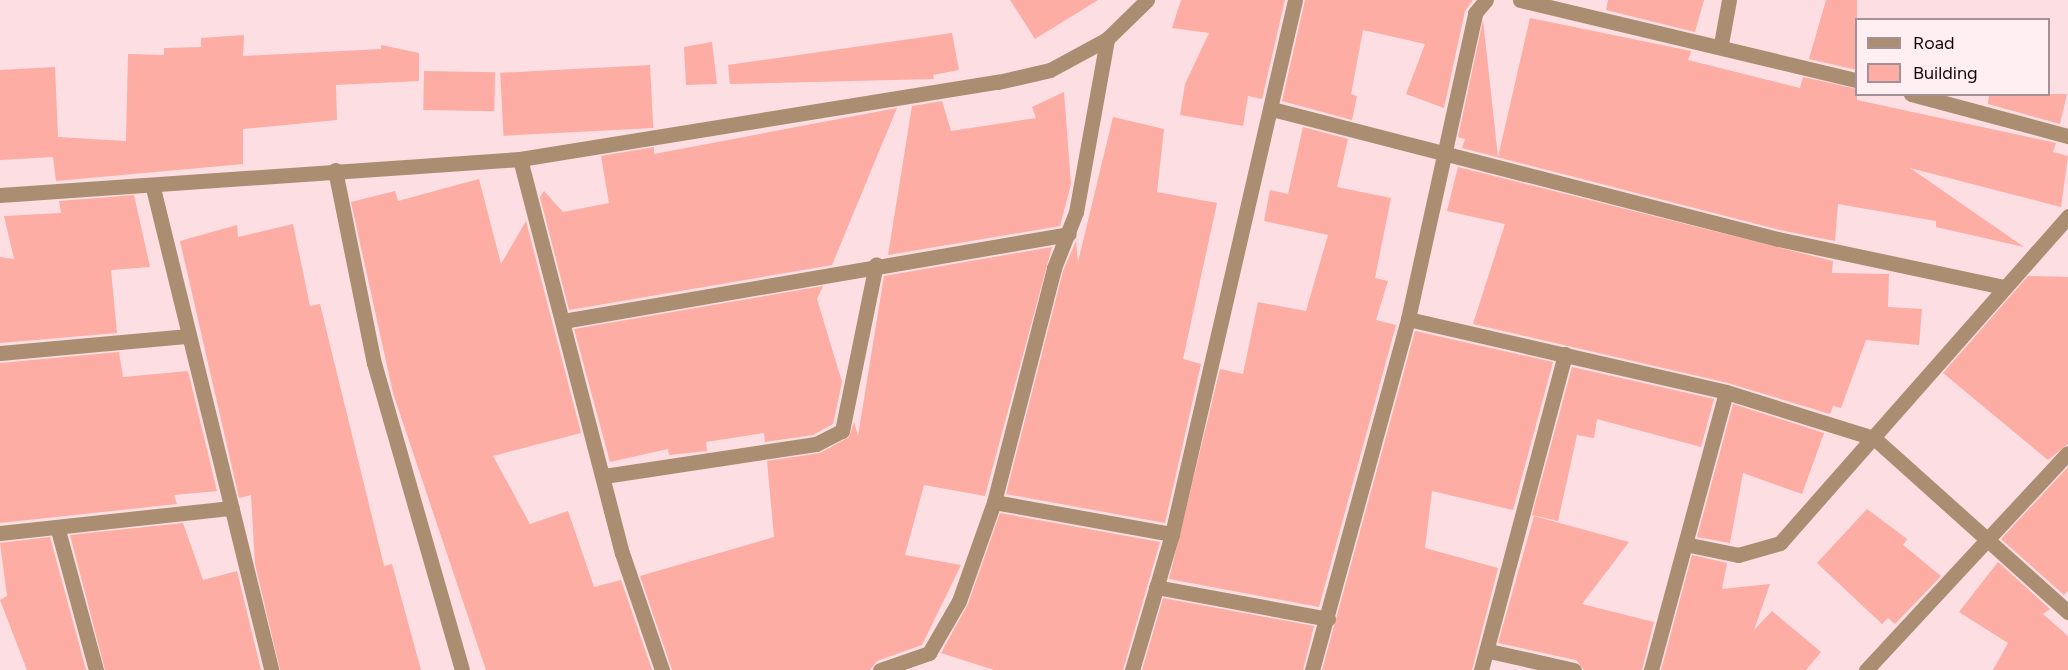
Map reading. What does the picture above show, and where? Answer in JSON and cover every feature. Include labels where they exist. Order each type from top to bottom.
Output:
[{"type":"street","points":[[0,195],[153,188],[335,170],[520,159],[998,82],[1050,70],[1107,39],[1147,0]]},
{"type":"street","points":[[1132,670],[1172,534],[1272,109],[1295,0]]},
{"type":"street","points":[[1312,670],[1328,619],[1408,319],[1475,13],[1486,0]]},
{"type":"street","points":[[1520,0],[1721,44],[1855,79]]},
{"type":"street","points":[[1721,44],[1729,0]]},
{"type":"street","points":[[880,670],[929,653],[936,645],[959,601],[994,502],[1054,268],[1069,234],[1107,39]]},
{"type":"street","points":[[1918,96],[2068,136]]},
{"type":"street","points":[[1272,109],[1778,239],[2003,287]]},
{"type":"street","points":[[520,159],[603,476],[662,670]]},
{"type":"street","points":[[335,170],[374,363],[462,670]]},
{"type":"street","points":[[153,188],[272,670]]},
{"type":"street","points":[[1685,544],[1738,555],[1780,543],[1874,438],[2003,287],[2068,216]]},
{"type":"street","points":[[563,321],[876,264],[1069,234]]},
{"type":"street","points":[[603,476],[816,444],[842,431],[876,264]]},
{"type":"street","points":[[1408,319],[1726,392],[1874,438],[2068,612]]},
{"type":"street","points":[[0,352],[188,336]]},
{"type":"street","points":[[1480,670],[1489,651],[1565,354]]},
{"type":"street","points":[[1651,670],[1726,392]]},
{"type":"street","points":[[1866,670],[1989,541],[2068,453]]},
{"type":"street","points":[[994,502],[1172,534]]},
{"type":"street","points":[[0,533],[58,530],[232,508]]},
{"type":"street","points":[[58,530],[96,670]]},
{"type":"street","points":[[1156,587],[1328,619]]},
{"type":"street","points":[[1489,651],[1574,670]]},
{"type":"building","points":[[1010,0],[1098,0],[1035,39]]},
{"type":"building","points":[[1181,0],[1285,0],[1262,99],[1248,96],[1243,126],[1180,115],[1185,84],[1209,33],[1172,28]]},
{"type":"building","points":[[1305,0],[1473,0],[1465,11],[1444,108],[1406,94],[1425,44],[1363,30],[1351,94],[1357,96],[1352,120],[1282,101]]},
{"type":"building","points":[[1608,0],[1704,0],[1695,32],[1606,10]]},
{"type":"building","points":[[1826,0],[1857,0],[1855,70],[1809,59]]},
{"type":"building","points":[[1530,18],[1691,51],[1688,60],[1800,88],[1803,77],[1855,89],[1857,100],[2056,143],[2053,152],[2068,156],[2061,207],[1910,168],[2024,247],[1936,227],[1936,221],[1838,204],[1835,241],[1780,230],[1462,148],[1465,139],[1458,137],[1483,20],[1498,157]]},
{"type":"building","points":[[952,33],[959,70],[933,75],[934,79],[730,84],[728,65]]},
{"type":"building","points":[[244,35],[243,56],[381,49],[381,45],[419,53],[419,81],[336,85],[337,120],[243,129],[243,164],[56,181],[53,157],[0,160],[0,70],[55,67],[58,137],[126,141],[128,54],[164,55],[164,48],[201,47],[201,38]]},
{"type":"building","points":[[712,42],[717,84],[686,85],[684,47]]},
{"type":"building","points":[[650,65],[653,128],[504,136],[500,73]]},
{"type":"building","points":[[424,71],[495,72],[494,111],[423,110]]},
{"type":"building","points":[[1064,92],[1071,184],[1060,226],[888,255],[912,106],[942,101],[951,131],[1036,118],[1032,107]]},
{"type":"building","points":[[2067,94],[2060,124],[1988,104],[1989,96]]},
{"type":"building","points":[[897,108],[832,265],[569,310],[540,197],[544,191],[563,212],[609,203],[601,156],[654,147],[654,154]]},
{"type":"building","points":[[1113,117],[1164,129],[1157,192],[1217,203],[1183,359],[1201,364],[1165,523],[1006,494],[1063,271],[1076,241],[1078,262]]},
{"type":"building","points":[[1303,127],[1348,139],[1337,187],[1391,198],[1375,278],[1388,281],[1376,320],[1396,325],[1319,607],[1169,579],[1220,369],[1243,374],[1258,302],[1306,311],[1328,235],[1264,221],[1270,190],[1288,194]]},
{"type":"building","points":[[1458,167],[1833,261],[1832,273],[1889,274],[1888,307],[1922,309],[1919,345],[1866,340],[1841,408],[1833,406],[1830,414],[1728,383],[1473,324],[1505,224],[1447,211]]},
{"type":"building","points":[[479,179],[501,264],[526,221],[581,433],[493,456],[530,524],[568,511],[594,587],[621,580],[652,670],[486,670],[393,393],[351,202],[395,191],[398,201]]},
{"type":"building","points":[[134,195],[150,267],[111,270],[117,333],[0,343],[0,257],[14,259],[4,216],[61,213],[59,201]]},
{"type":"building","points":[[293,224],[310,306],[320,304],[384,566],[392,564],[421,670],[280,670],[255,564],[251,495],[239,498],[180,241],[237,225],[238,237]]},
{"type":"building","points":[[1052,247],[985,496],[924,485],[905,555],[961,565],[922,645],[877,661],[870,670],[672,670],[640,576],[774,537],[767,461],[820,453],[849,437],[854,422],[858,436],[884,276]]},
{"type":"building","points":[[2028,276],[2068,277],[2068,444],[2048,460],[1943,373]]},
{"type":"building","points":[[823,286],[817,299],[842,382],[833,424],[813,435],[765,442],[764,433],[706,442],[707,451],[669,455],[668,449],[610,462],[574,329]]},
{"type":"building","points":[[1415,331],[1553,362],[1513,510],[1432,491],[1425,548],[1498,568],[1472,670],[1322,670]]},
{"type":"building","points":[[119,352],[123,377],[188,371],[217,491],[174,495],[177,504],[0,523],[0,363]]},
{"type":"building","points":[[1572,367],[1714,399],[1701,447],[1597,419],[1594,438],[1577,435],[1558,521],[1532,515]]},
{"type":"building","points":[[1733,404],[1824,433],[1802,494],[1743,473],[1730,543],[1697,537]]},
{"type":"building","points":[[2068,467],[2068,591],[2064,595],[2001,539]]},
{"type":"building","points":[[1867,509],[1907,539],[1903,545],[1941,576],[1895,624],[1888,618],[1882,624],[1817,563]]},
{"type":"building","points":[[1000,513],[1160,542],[1123,670],[994,670],[941,653],[968,604]]},
{"type":"building","points":[[1534,516],[1629,542],[1582,604],[1654,622],[1642,670],[1584,670],[1576,660],[1498,643]]},
{"type":"building","points":[[183,523],[203,580],[237,571],[261,670],[105,670],[70,535]]},
{"type":"building","points":[[50,537],[86,670],[27,670],[0,600],[7,596],[0,543]]},
{"type":"building","points":[[1692,555],[1727,563],[1722,589],[1770,584],[1754,630],[1772,611],[1821,652],[1806,670],[1661,670]]},
{"type":"building","points":[[1998,562],[2050,609],[2043,614],[2068,636],[2068,670],[1993,670],[2008,643],[1959,612]]},
{"type":"building","points":[[1163,598],[1314,626],[1303,670],[1142,670]]}]
